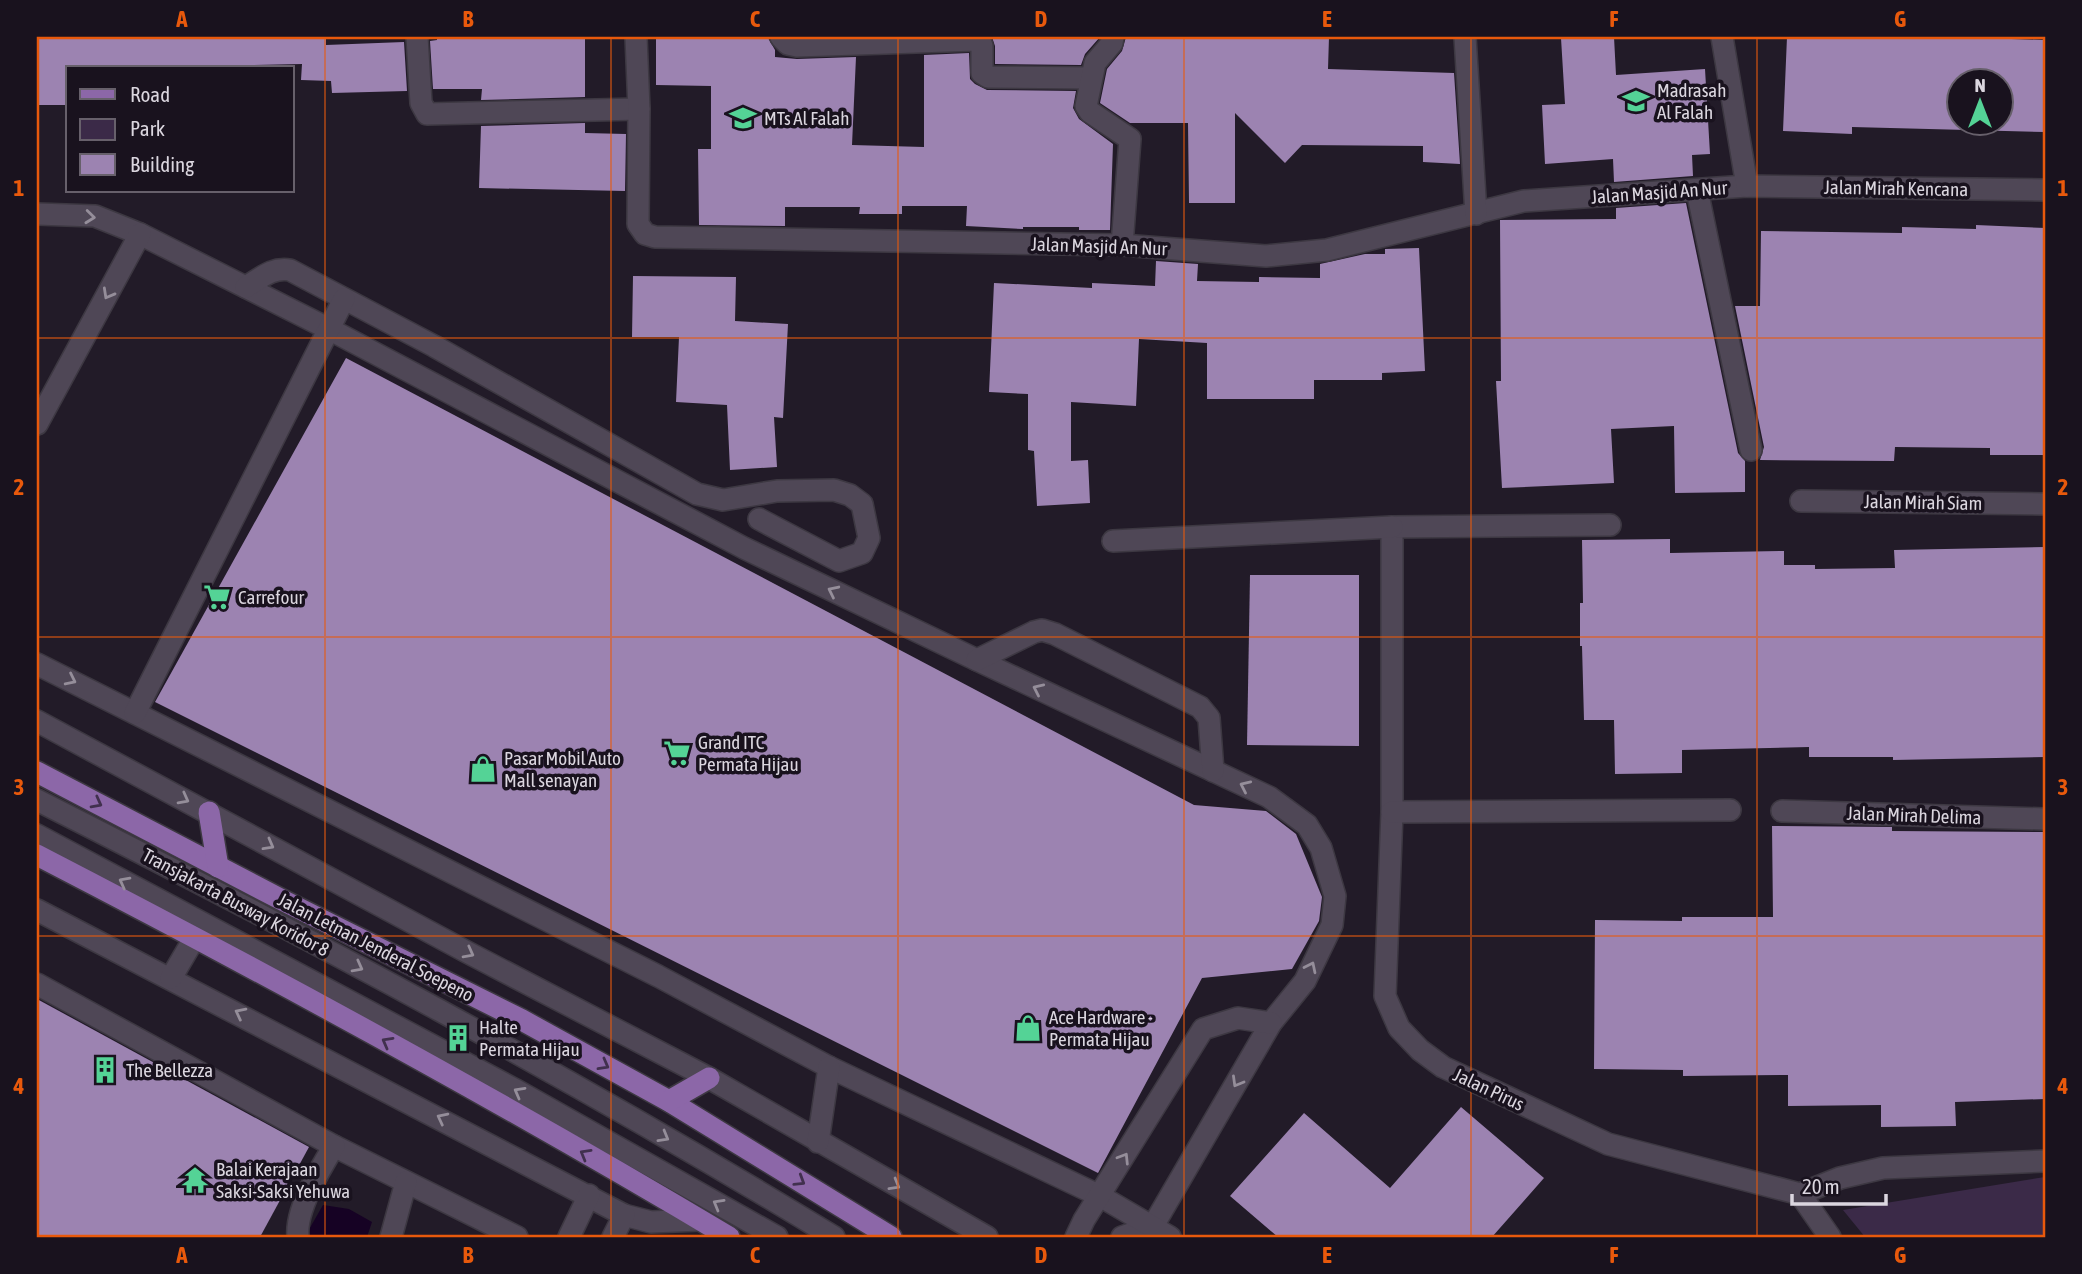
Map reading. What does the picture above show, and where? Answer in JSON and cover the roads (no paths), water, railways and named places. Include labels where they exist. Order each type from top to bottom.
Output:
[{"type":"main road","name":"Jalan Letnan Jenderal Soepeno","points":[[37,772],[218,867],[522,1020],[669,1101],[891,1237]]},
{"type":"main road","points":[[209,812],[218,867]]},
{"type":"main road","points":[[37,855],[195,937],[460,1082],[729,1237]]},
{"type":"main road","points":[[669,1101],[709,1078]]},
{"type":"street","points":[[417,37],[421,103],[426,114],[639,109]]},
{"type":"street","name":"Jalan Masjid An Nur","points":[[636,37],[639,109],[638,224],[640,230],[649,236],[1122,245],[1266,256],[1327,250],[1524,201],[1747,186]]},
{"type":"street","points":[[781,37],[788,44],[797,46],[901,40],[980,41],[982,73],[988,77],[1091,78]]},
{"type":"street","points":[[1114,37],[1095,63],[1088,110],[1130,141],[1122,245]]},
{"type":"street","points":[[1465,37],[1476,214]]},
{"type":"street","points":[[1722,37],[1747,186]]},
{"type":"street","name":"Jalan Mirah Kencana","points":[[1747,186],[2045,190]]},
{"type":"street","points":[[1698,190],[1751,450]]},
{"type":"street","points":[[37,214],[95,216],[141,234],[416,375],[566,464],[1269,797],[1307,825],[1321,848],[1335,896],[1332,925],[1305,981],[1271,1023],[1162,1232]]},
{"type":"street","points":[[37,424],[141,234]]},
{"type":"street","points":[[246,287],[272,270],[290,270],[434,346],[697,494],[723,500],[777,492],[834,490],[850,495],[862,504],[869,538],[862,552],[839,561],[759,519]]},
{"type":"street","points":[[135,713],[344,299]]},
{"type":"street","points":[[416,375],[434,346]]},
{"type":"street","points":[[744,548],[777,492]]},
{"type":"street","name":"Jalan Mirah Siam","points":[[1801,502],[2045,504]]},
{"type":"street","points":[[1113,541],[1392,527],[1609,525]]},
{"type":"street","name":"Jalan Pirus","points":[[1392,527],[1392,811],[1385,996],[1399,1028],[1420,1051],[1443,1067],[1608,1144],[1800,1194]]},
{"type":"street","points":[[977,660],[1034,632],[1055,634],[1200,707],[1209,718],[1213,771]]},
{"type":"street","points":[[37,664],[608,951],[829,1067],[1100,1196],[1162,1232]]},
{"type":"street","points":[[37,721],[709,1078],[987,1237]]},
{"type":"street","name":"Transjakarta Busway Koridor 8","points":[[37,800],[217,891],[539,1064],[834,1237]]},
{"type":"street","points":[[1392,811],[1730,810]]},
{"type":"street","name":"Jalan Mirah Delima","points":[[1782,811],[2045,819]]},
{"type":"street","name":"Transjakarta Busway Koridor 8","points":[[37,835],[514,1089],[777,1237]]},
{"type":"street","points":[[37,910],[624,1215],[651,1222],[700,1220]]},
{"type":"street","points":[[171,978],[195,937]]},
{"type":"street","points":[[37,984],[334,1146],[517,1237]]},
{"type":"street","points":[[1076,1237],[1203,1029],[1238,1018],[1271,1023]]},
{"type":"street","points":[[818,1142],[829,1067]]},
{"type":"street","points":[[298,1237],[297,1227],[302,1208],[334,1146]]},
{"type":"street","points":[[1830,1237],[1800,1194],[1840,1178],[1883,1168],[2045,1161]]},
{"type":"street","points":[[391,1237],[407,1182]]},
{"type":"street","points":[[569,1237],[589,1195]]},
{"type":"street","points":[[613,1237],[624,1215]]},
{"type":"street","points":[[1122,1237],[1162,1232]]},
{"type":"place","name":"Madrasah Al Falah","points":[[1636,101]]},
{"type":"place","name":"MTs Al Falah","points":[[743,118]]},
{"type":"place","name":"Carrefour","points":[[217,597]]},
{"type":"place","name":"Grand ITC Permata Hijau","points":[[677,753]]},
{"type":"place","name":"Pasar Mobil Auto Mall senayan","points":[[483,769]]},
{"type":"place","name":"Ace Hardware - Permata Hijau","points":[[1028,1028]]},
{"type":"place","name":"Halte Permata Hijau","points":[[458,1038]]},
{"type":"place","name":"The Bellezza","points":[[105,1070]]},
{"type":"place","name":"Balai Kerajaan Saksi-Saksi Yehuwa","points":[[195,1180]]}]
